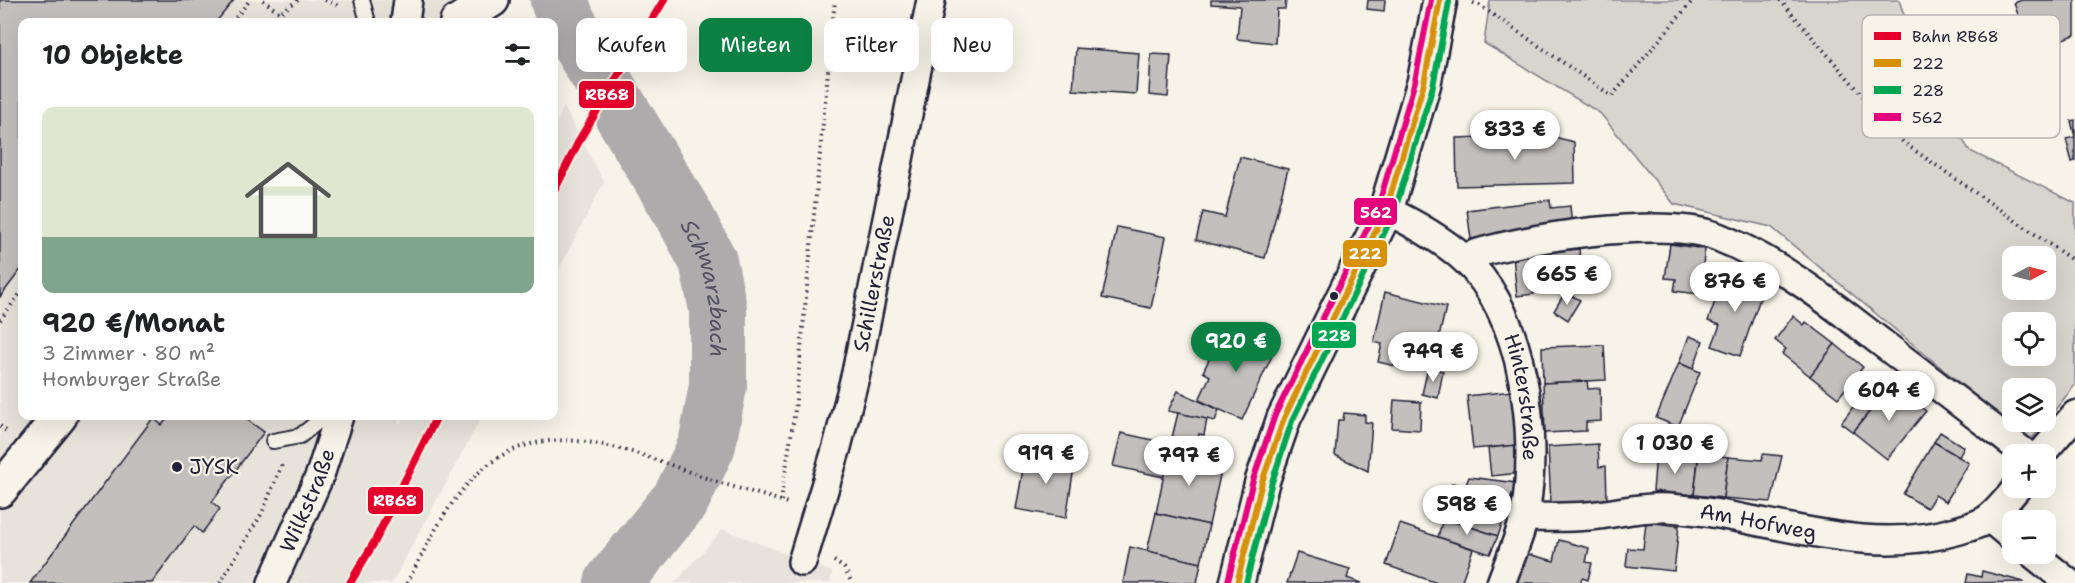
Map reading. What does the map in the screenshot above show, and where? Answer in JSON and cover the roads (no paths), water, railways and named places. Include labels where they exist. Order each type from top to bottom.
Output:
[{"type":"main road","points":[[463,18],[492,0]]},
{"type":"main road","points":[[1236,583],[1262,482],[1284,418],[1311,357],[1386,210],[1425,83],[1455,1]]},
{"type":"main road","points":[[0,490],[57,420]]},
{"type":"street","points":[[406,18],[408,0]]},
{"type":"street","name":"Schillerstraße","points":[[802,562],[837,447],[856,373],[931,0]]},
{"type":"street","name":"Hinterstraße","points":[[1386,210],[1421,227],[1463,258],[1484,281],[1504,320],[1519,360],[1528,404],[1531,440],[1529,484],[1524,517],[1501,583]]},
{"type":"street","points":[[1463,258],[1491,248],[1586,234],[1675,227],[1717,236],[1756,256],[1825,298],[2013,444]]},
{"type":"street","points":[[2050,444],[2075,415]]},
{"type":"street","name":"Wilkstraße","points":[[272,583],[320,475],[338,420]]},
{"type":"street","name":"Am Hofweg","points":[[1524,517],[1590,516],[1636,508],[1668,508],[1711,512],[1856,540],[1894,542],[1934,538],[1968,528],[1989,518],[2007,498]]},
{"type":"street","points":[[1989,518],[2002,529]]},
{"type":"street","points":[[2045,564],[2069,583]]},
{"type":"lane","points":[[362,0],[367,18]]},
{"type":"lane","points":[[273,441],[300,436],[320,420]]},
{"type":"waterway","name":"Schwarzbach","points":[[559,0],[567,22],[684,215],[708,261],[718,309],[718,386],[707,445],[681,499],[613,583]]},
{"type":"rail line","name":"RB68","points":[[558,183],[581,137],[664,0]]},
{"type":"rail line","name":"RB68","points":[[350,583],[375,541],[435,420]]},
{"type":"place","name":"JYSK","points":[[177,467]]}]
